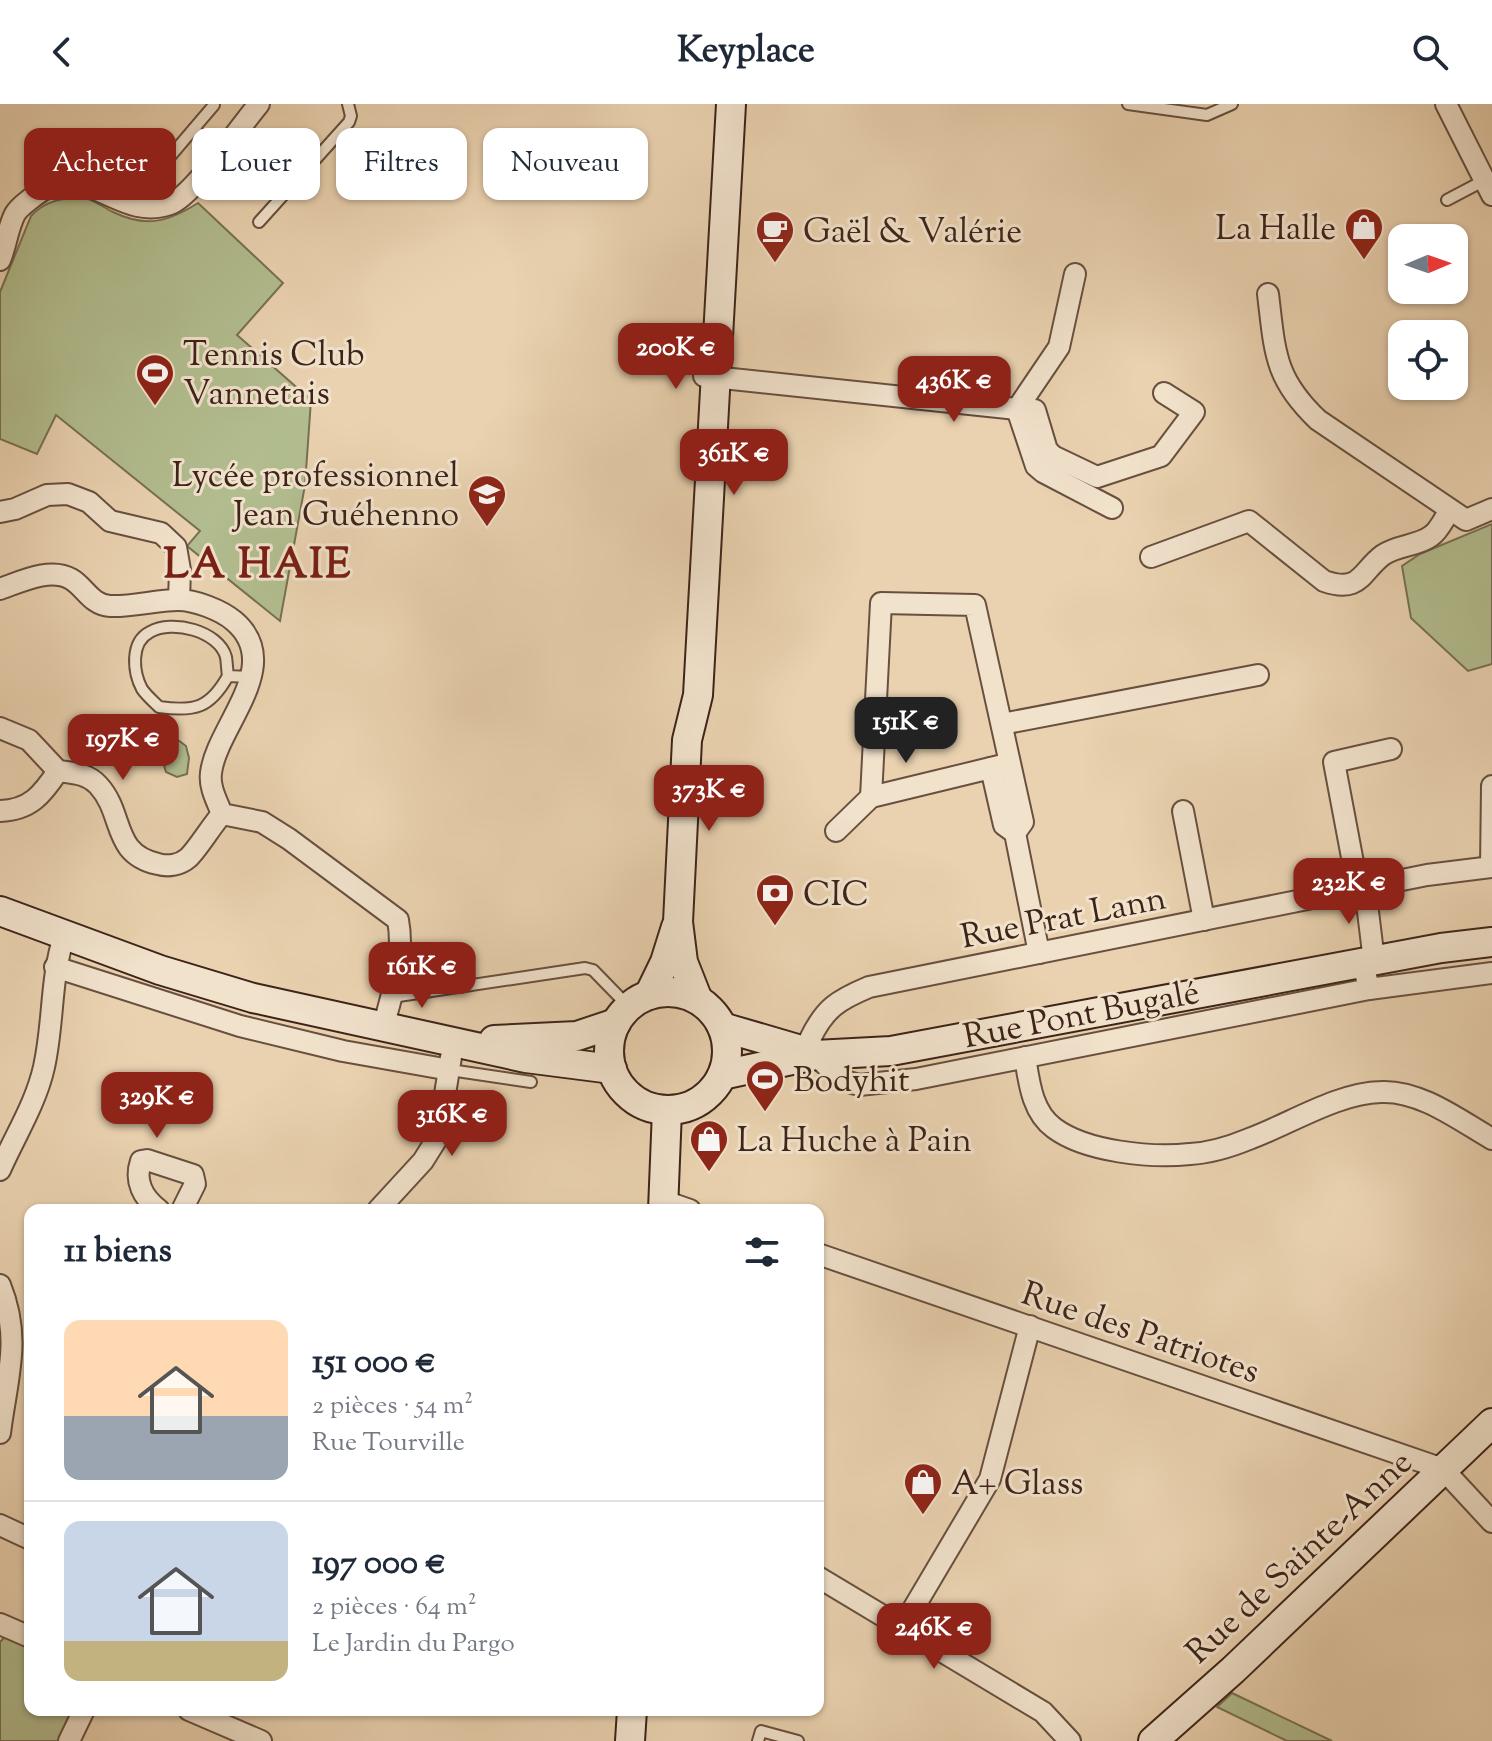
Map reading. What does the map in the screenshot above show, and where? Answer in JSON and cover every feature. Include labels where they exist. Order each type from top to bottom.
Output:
[{"type":"main road","points":[[698,1000],[683,962],[678,922],[687,740],[698,695],[710,345],[714,104]]},
{"type":"main road","points":[[710,345],[731,104]]},
{"type":"main road","points":[[0,911],[160,970],[253,998],[526,1058],[612,1069]]},
{"type":"main road","points":[[453,1041],[577,1036],[631,1009],[665,992],[682,994],[698,1000],[712,1012],[722,1027],[727,1043],[727,1059],[722,1075],[713,1090],[700,1101],[684,1108],[667,1110],[649,1107],[633,1098],[620,1085],[612,1069],[611,1038],[631,1009],[673,941],[678,922]]},
{"type":"main road","points":[[722,1075],[815,1055],[891,1051],[1369,971],[1441,948],[1492,942]]},
{"type":"main road","points":[[722,1027],[815,1055]]},
{"type":"main road","points":[[667,1110],[672,1204]]},
{"type":"main road","name":"Rue de Sainte-Anne","points":[[1153,1741],[1233,1670],[1492,1423]]},
{"type":"main road","points":[[630,1741],[632,1716]]},
{"type":"street","points":[[239,128],[259,104]]},
{"type":"street","points":[[1446,104],[1488,188]]},
{"type":"street","points":[[0,260],[15,213],[40,192],[60,183],[95,187],[119,201],[153,208],[173,203],[192,186]]},
{"type":"street","points":[[0,198],[15,213]]},
{"type":"street","points":[[1017,410],[1059,347],[1075,274]]},
{"type":"street","points":[[1268,294],[1275,356],[1297,400],[1318,420],[1466,520],[1492,509]]},
{"type":"street","points":[[709,376],[1035,410],[1047,450],[1053,456],[1097,477],[1161,456],[1194,412],[1164,393]]},
{"type":"street","points":[[1017,410],[1036,466],[1112,508]]},
{"type":"street","points":[[0,512],[47,495],[68,494],[89,502],[110,521],[161,533],[176,547],[180,570],[179,600]]},
{"type":"street","points":[[1151,557],[1249,521],[1324,581],[1336,585],[1350,583],[1363,578],[1383,555],[1433,536],[1450,510]]},
{"type":"street","points":[[0,589],[38,576],[62,576],[73,580],[90,598],[107,606],[179,600],[229,616],[245,630],[253,652],[250,677],[244,700],[214,758],[210,776],[222,814]]},
{"type":"street","points":[[871,797],[881,603],[975,605],[1002,724],[1001,766],[1023,822],[1015,833],[1039,953]]},
{"type":"street","points":[[1002,724],[1258,675]]},
{"type":"street","points":[[0,728],[29,740],[58,771],[84,775],[97,783],[109,800],[122,839],[130,851],[154,863],[177,865],[189,858],[222,814]]},
{"type":"street","points":[[1369,971],[1362,888],[1334,762],[1391,749]]},
{"type":"street","points":[[836,831],[871,797],[1001,766]]},
{"type":"street","points":[[0,811],[25,807],[46,789],[58,771]]},
{"type":"street","points":[[1492,786],[1492,867]]},
{"type":"street","points":[[1183,811],[1204,920]]},
{"type":"street","points":[[222,814],[262,822],[398,920],[402,938],[392,997],[383,1028]]},
{"type":"street","name":"Rue Prat Lann","points":[[815,1055],[810,1039],[820,1019],[841,999],[869,987],[1427,875],[1492,867]]},
{"type":"street","points":[[0,1170],[43,1073],[55,967],[64,936]]},
{"type":"street","points":[[55,967],[240,1026],[343,1051],[450,1070]]},
{"type":"street","name":"Rue Pont Bugalé","points":[[815,1055],[842,1080],[859,1085],[916,1079],[1025,1057],[1369,971],[1492,973]]},
{"type":"street","points":[[383,1204],[433,1148],[442,1125],[453,1041]]},
{"type":"street","points":[[1025,1057],[1033,1100],[1053,1128],[1084,1144],[1133,1153],[1191,1154],[1205,1151],[1247,1140],[1355,1095],[1384,1091],[1421,1099],[1492,1139]]},
{"type":"street","points":[[152,1204],[142,1192],[141,1161],[147,1160],[193,1175],[195,1184],[185,1204]]},
{"type":"street","name":"Rue des Patriotes","points":[[824,1256],[1443,1469]]},
{"type":"street","points":[[0,1285],[22,1347],[0,1433]]},
{"type":"street","points":[[903,1626],[990,1479],[1030,1326]]},
{"type":"street","points":[[1443,1469],[1492,1522]]},
{"type":"street","points":[[0,1525],[24,1536]]},
{"type":"street","points":[[824,1580],[1043,1712],[1070,1741]]},
{"type":"street","points":[[0,1624],[24,1634]]},
{"type":"street","points":[[69,1741],[81,1716]]},
{"type":"street","points":[[203,1716],[261,1741]]},
{"type":"lane","points":[[259,222],[349,122],[348,104]]},
{"type":"lane","points":[[1128,104],[1207,115],[1232,104]]},
{"type":"lane","points":[[195,128],[214,105]]},
{"type":"lane","points":[[176,150],[192,131]]},
{"type":"lane","points":[[1447,200],[1488,188]]},
{"type":"lane","points":[[173,627],[200,632],[219,645],[226,656],[228,676],[216,698],[178,710],[159,707],[143,690],[134,661],[141,639],[151,631],[173,627]]},
{"type":"lane","points":[[228,676],[250,677]]},
{"type":"lane","points":[[392,997],[579,967],[593,970],[631,1009]]},
{"type":"lane","points":[[450,1070],[531,1082]]},
{"type":"lane","points":[[758,1741],[761,1731],[798,1741]]},
{"type":"green space","name":"Tennis Club Vannetais","points":[[91,200],[125,217],[146,221],[177,215],[198,203],[283,283],[237,335],[311,400],[305,485],[280,621],[187,546],[200,531],[56,415],[37,454],[0,439],[0,292],[31,216],[55,201]]},
{"type":"green space","points":[[1492,524],[1492,664],[1468,671],[1411,618],[1402,566],[1420,554]]},
{"type":"green space","points":[[178,740],[186,746],[189,758],[187,774],[177,777],[166,772],[161,756],[162,745]]},
{"type":"green space","points":[[5,1637],[24,1644],[24,1716],[72,1716],[60,1741],[0,1741],[0,1642]]},
{"type":"green space","points":[[1232,1693],[1332,1741],[1287,1741],[1217,1707]]},
{"type":"place","name":"La Halle","points":[[1364,261]]},
{"type":"place","name":"Gaël & Valérie","points":[[775,264]]},
{"type":"place","name":"Tennis Club Vannetais","points":[[155,407]]},
{"type":"place","name":"Lycée professionnel Jean Guéhenno","points":[[487,528]]},
{"type":"place","name":"CIC","points":[[775,927]]},
{"type":"place","name":"Bodyhit","points":[[765,1113]]},
{"type":"place","name":"La Huche à Pain","points":[[709,1173]]},
{"type":"place","name":"A+ Glass","points":[[923,1516]]},
{"type":"district","name":"LA HAIE","points":[[258,562]]}]
